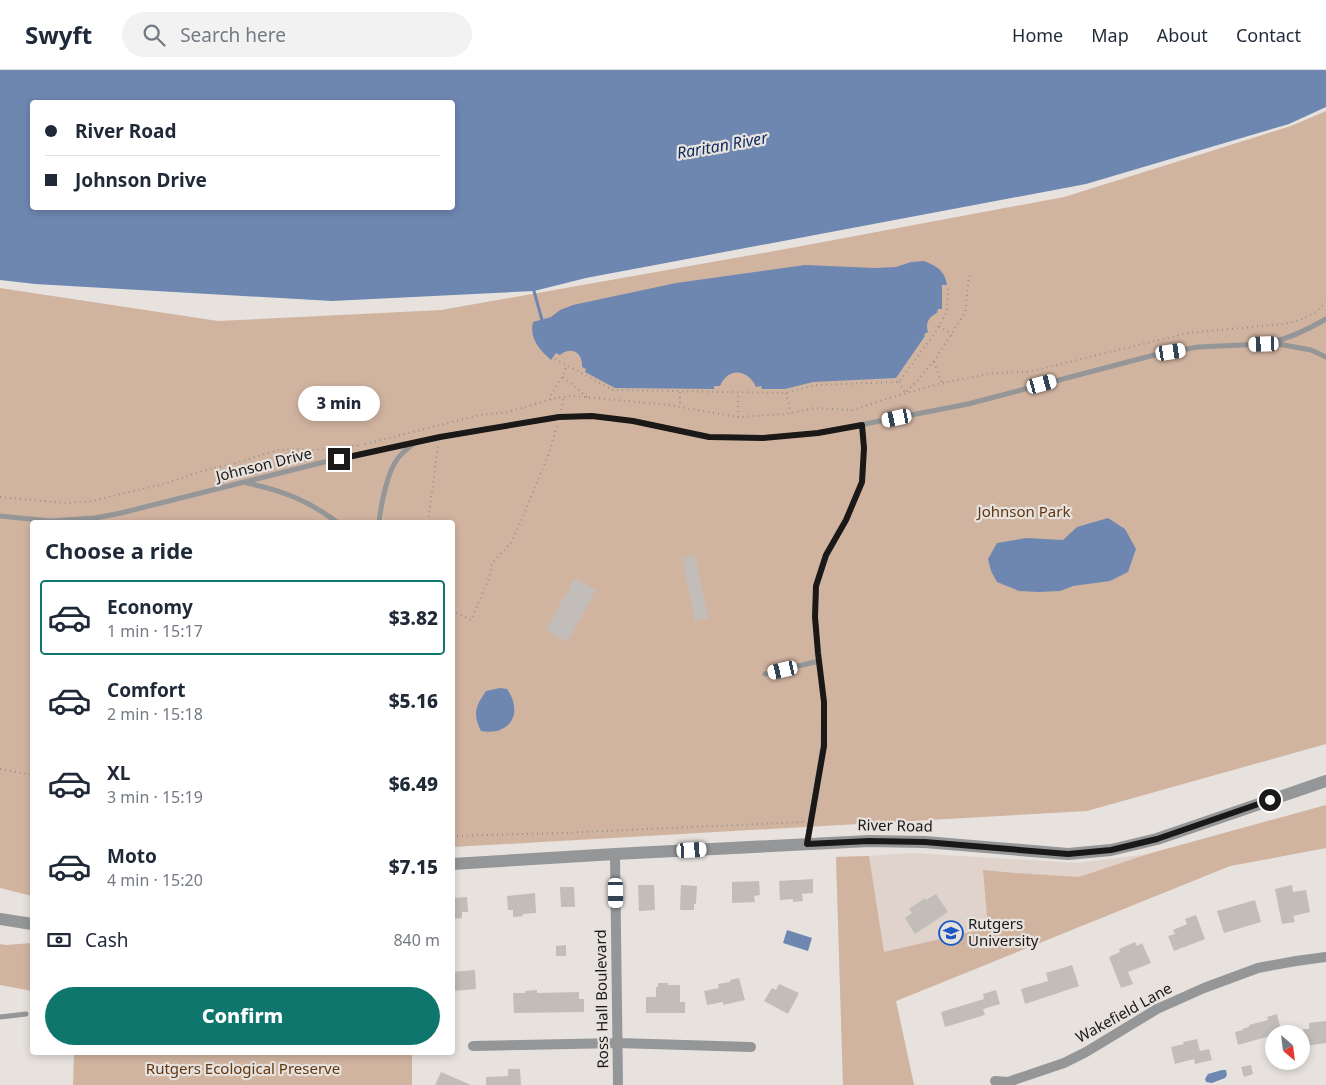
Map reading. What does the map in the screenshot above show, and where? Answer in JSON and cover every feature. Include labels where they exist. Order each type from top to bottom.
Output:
[{"type":"street","name":"River Road","points":[[455,864],[869,841],[925,842],[1068,854],[1111,850],[1157,839],[1326,781]]},
{"type":"street","name":"Ross Hall Boulevard","points":[[615,854],[618,1085]]},
{"type":"street","points":[[0,919],[30,924]]},
{"type":"street","name":"Wakefield Lane","points":[[995,1081],[1008,1082],[1064,1063],[1086,1052],[1157,1009],[1204,988],[1258,968],[1326,956]]},
{"type":"street","points":[[473,1046],[618,1043],[751,1047]]},
{"type":"lane","name":"Johnson Drive","points":[[65,520],[95,518],[130,511],[320,463],[440,437],[559,417],[592,416],[633,421],[709,437],[763,438],[818,433],[968,404],[1158,354],[1198,347],[1273,342],[1307,330],[1326,319]]},
{"type":"lane","points":[[1273,342],[1311,350],[1326,357]]},
{"type":"lane","points":[[807,844],[824,746],[824,702],[815,617],[816,586],[826,555],[846,520],[862,482],[864,448],[862,425]]},
{"type":"lane","points":[[379,520],[380,507],[392,468],[398,458],[416,443]]},
{"type":"lane","points":[[245,483],[288,494],[316,507],[334,520]]},
{"type":"lane","name":"Johnson Drive","points":[[0,516],[40,520]]},
{"type":"lane","points":[[765,674],[819,661]]},
{"type":"lane","points":[[0,1017],[26,1014]]},
{"type":"path","points":[[905,393],[934,361],[965,313],[969,276],[972,272]]},
{"type":"path","points":[[899,382],[939,326],[947,311],[948,287]]},
{"type":"path","points":[[0,497],[66,503],[92,501],[167,483],[202,471],[278,450],[314,450],[360,445],[480,415],[508,412],[550,400],[574,396],[669,405],[738,417],[791,413],[814,408],[853,410],[942,383],[994,373],[1028,372],[1188,333],[1284,324],[1300,320],[1316,312],[1326,302]]},
{"type":"path","points":[[939,326],[952,334]]},
{"type":"path","points":[[556,359],[613,390],[786,393],[815,385],[899,382]]},
{"type":"path","points":[[934,361],[942,383]]},
{"type":"path","points":[[550,400],[550,396],[563,376],[567,365]]},
{"type":"path","points":[[563,376],[588,398]]},
{"type":"path","points":[[899,382],[905,393]]},
{"type":"path","points":[[680,392],[680,407]]},
{"type":"path","points":[[738,392],[738,417]]},
{"type":"path","points":[[786,393],[791,413]]},
{"type":"path","points":[[561,410],[564,398]]},
{"type":"path","points":[[455,612],[471,620],[490,576],[492,563],[511,542],[522,519],[550,450],[558,423]]},
{"type":"path","points":[[428,520],[443,425]]},
{"type":"path","points":[[0,769],[30,775]]},
{"type":"path","points":[[455,836],[811,822]]},
{"type":"shaded area","name":"Rutgers University","points":[[1326,805],[1326,848],[1230,866],[896,1001],[914,1085],[843,1085],[836,857],[911,853],[1077,863],[1148,854]]},
{"type":"green space","name":"Johnson Park","points":[[1326,111],[1326,744],[1087,811],[455,847],[455,520],[30,520],[30,896],[0,888],[0,288],[218,321],[441,310],[1064,197],[1291,126]]},
{"type":"green space","name":"Rutgers University","points":[[1326,805],[1326,848],[1230,866],[896,1001],[914,1085],[843,1085],[836,857],[869,856],[884,952],[988,928],[983,870],[1079,877],[1148,854]]},
{"type":"green space","points":[[30,943],[30,991],[0,985],[0,944]]},
{"type":"green space","name":"Rutgers Ecological Preserve","points":[[74,1055],[412,1055],[412,1085],[73,1085]]},
{"type":"water","name":"Raritan River","points":[[0,70],[1326,70],[1326,107],[1289,124],[1086,184],[586,278],[534,291],[332,301],[35,284],[0,280]]},
{"type":"water","points":[[924,261],[939,269],[946,280],[947,285],[942,285],[942,309],[938,309],[937,313],[930,318],[927,323],[928,332],[924,334],[925,336],[896,378],[813,382],[785,389],[762,389],[761,386],[756,387],[743,374],[733,373],[720,386],[714,386],[714,389],[615,388],[585,372],[586,369],[582,367],[581,358],[576,352],[568,351],[560,355],[556,353],[551,360],[536,344],[533,334],[533,322],[551,317],[560,310],[573,305],[676,283],[805,265],[875,268],[896,267],[911,262]]},
{"type":"water","points":[[1108,518],[1125,529],[1136,549],[1128,572],[1110,581],[1073,586],[1060,591],[1019,591],[997,582],[991,571],[988,559],[997,543],[1026,538],[1063,540],[1077,527]]},
{"type":"water","points":[[500,688],[507,689],[512,698],[514,714],[511,721],[500,730],[491,732],[481,731],[478,725],[476,710],[486,691]]},
{"type":"water","points":[[787,930],[812,938],[808,951],[783,943]]},
{"type":"water","points":[[1226,1070],[1227,1075],[1225,1078],[1212,1083],[1206,1082],[1205,1079],[1208,1074]]},
{"type":"building","points":[[695,555],[708,618],[695,621],[682,558]]},
{"type":"building","points":[[575,578],[596,590],[567,642],[546,630]]},
{"type":"building","points":[[813,879],[813,893],[802,894],[803,901],[793,902],[793,899],[780,900],[779,881]]},
{"type":"building","points":[[759,881],[760,895],[754,896],[755,902],[732,903],[732,882]]},
{"type":"building","points":[[638,885],[654,885],[655,910],[639,911]]},
{"type":"building","points":[[681,885],[697,886],[694,910],[680,910]]},
{"type":"building","points":[[1292,885],[1293,892],[1306,890],[1310,912],[1293,916],[1295,922],[1282,924],[1275,889]]},
{"type":"building","points":[[560,887],[574,887],[575,907],[561,907]]},
{"type":"building","points":[[535,893],[536,913],[513,917],[513,910],[508,910],[507,896]]},
{"type":"building","points":[[936,894],[948,912],[915,934],[905,918],[912,913],[909,909],[925,898],[926,900]]},
{"type":"building","points":[[467,897],[468,912],[462,912],[462,918],[455,919],[455,898]]},
{"type":"building","points":[[1255,900],[1261,922],[1224,933],[1217,911]]},
{"type":"building","points":[[1196,915],[1205,939],[1174,951],[1168,936],[1175,934],[1173,930],[1187,924],[1185,919]]},
{"type":"building","points":[[1135,942],[1137,946],[1142,943],[1151,963],[1128,972],[1133,984],[1121,988],[1109,957],[1120,952],[1119,949]]},
{"type":"building","points":[[566,945],[566,956],[556,956],[556,946]]},
{"type":"building","points":[[1072,965],[1079,986],[1025,1004],[1021,989],[1048,981],[1046,973]]},
{"type":"building","points":[[475,970],[476,989],[455,991],[455,972]]},
{"type":"building","points":[[739,978],[745,1000],[723,1005],[723,1002],[707,1005],[704,991],[719,988],[718,984]]},
{"type":"building","points":[[658,983],[680,985],[680,1002],[685,1002],[685,1013],[646,1013],[646,997],[656,997]]},
{"type":"building","points":[[779,984],[799,993],[788,1014],[764,1001],[772,988],[776,990]]},
{"type":"building","points":[[537,990],[537,993],[579,992],[579,999],[584,999],[584,1012],[514,1013],[513,993]]},
{"type":"building","points":[[996,990],[1000,1004],[983,1009],[985,1015],[945,1027],[941,1012],[984,999],[983,994]]},
{"type":"building","points":[[1277,1014],[1280,1025],[1265,1025],[1265,1038],[1238,1045],[1235,1032],[1249,1027],[1249,1025],[1268,1020],[1267,1017]]},
{"type":"building","points":[[1326,1021],[1326,1043],[1310,1045],[1309,1023]]},
{"type":"building","points":[[1197,1039],[1200,1051],[1209,1049],[1212,1060],[1195,1064],[1194,1059],[1175,1064],[1171,1047]]},
{"type":"building","points":[[1251,1065],[1253,1074],[1244,1077],[1241,1067]]},
{"type":"building","points":[[508,1069],[520,1069],[521,1085],[486,1085],[486,1077],[508,1076]]},
{"type":"building","points":[[441,1072],[471,1085],[435,1085]]},
{"type":"waterway","points":[[534,291],[542,320]]},
{"type":"place","name":"Rutgers University","points":[[951,933]]},
{"type":"route","points":[[339,459],[440,437],[559,417],[592,416],[633,421],[709,437],[763,438],[818,433],[862,425],[864,448],[862,482],[846,520],[826,555],[816,586],[815,617],[824,702],[824,746],[807,844],[869,841],[925,842],[1068,854],[1111,850],[1157,839],[1270,800]]}]
